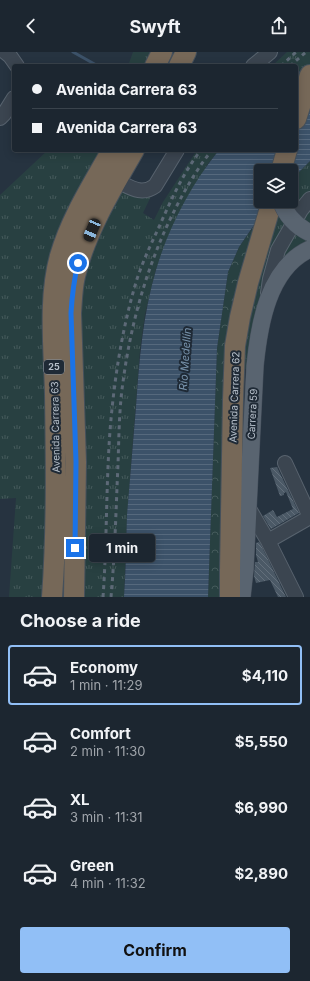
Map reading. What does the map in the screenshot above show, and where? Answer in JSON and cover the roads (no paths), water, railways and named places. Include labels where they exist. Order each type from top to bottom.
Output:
[{"type":"highway","points":[[156,64],[162,52]]},
{"type":"highway","points":[[180,64],[186,52]]},
{"type":"highway","points":[[298,113],[310,74]]},
{"type":"highway","name":"Avenida Carrera 63","points":[[52,597],[56,462],[53,309],[56,274],[60,256],[74,218],[111,152]]},
{"type":"highway","name":"Avenida Carrera 63","points":[[74,597],[76,462],[71,313],[74,278],[83,250],[101,210],[133,152]]},
{"type":"highway","points":[[283,164],[286,152]]},
{"type":"highway","name":"Avenida Carrera 62","points":[[230,597],[235,346],[240,317],[270,208]]},
{"type":"main road","points":[[284,208],[296,224],[310,233]]},
{"type":"main road","name":"Carrera 59","points":[[242,597],[245,569],[257,345],[266,305],[279,276],[297,256],[306,250]]},
{"type":"street","points":[[5,52],[16,64]]},
{"type":"street","points":[[255,64],[270,52]]},
{"type":"street","points":[[0,118],[12,101]]},
{"type":"street","points":[[117,181],[132,189],[145,191],[155,186],[176,152]]},
{"type":"street","points":[[266,305],[270,279],[278,250],[300,210],[310,199]]},
{"type":"street","points":[[286,234],[292,247],[297,251],[306,250]]},
{"type":"street","points":[[268,541],[310,517],[286,463]]},
{"type":"street","points":[[248,506],[268,541],[296,597]]},
{"type":"water","name":"Río Medellín","points":[[310,64],[310,161],[298,173],[298,164],[254,164],[254,208],[267,208],[239,247],[228,272],[217,348],[208,597],[124,597],[127,515],[140,355],[148,304],[156,270],[167,238],[190,192],[217,152],[298,152],[298,73]]},
{"type":"waterway","points":[[73,52],[94,64]]},
{"type":"railway","points":[[283,64],[296,52]]},
{"type":"railway","points":[[292,64],[306,52]]},
{"type":"railway","points":[[103,597],[110,431],[116,373],[127,316],[137,279],[150,246],[178,187],[200,152]]},
{"type":"railway","points":[[111,597],[119,423],[123,382],[134,323],[151,265],[166,228],[187,188],[211,152]]}]
